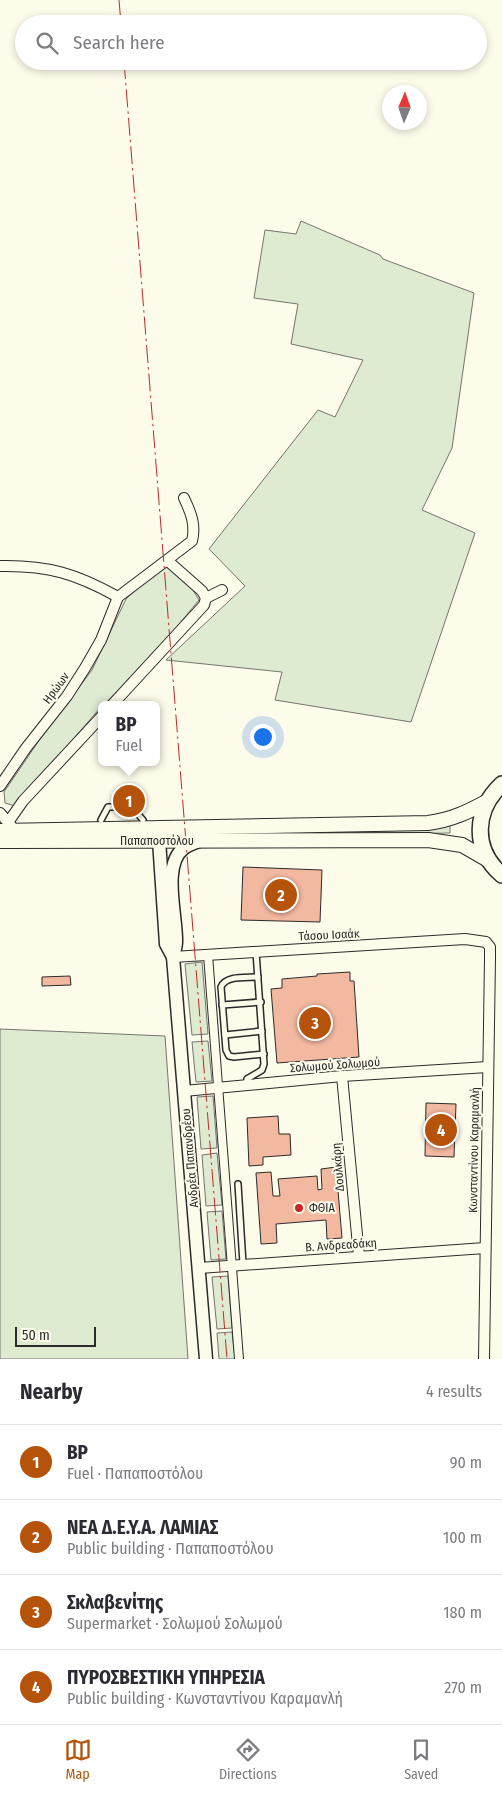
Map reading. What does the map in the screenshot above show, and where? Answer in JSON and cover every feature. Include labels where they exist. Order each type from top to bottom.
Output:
[{"type":"main road","points":[[502,772],[495,792],[482,815],[480,830],[482,846],[495,868],[502,886]]},
{"type":"main road","name":"Παπαποστόλου","points":[[7,833],[161,834],[249,827],[428,823],[444,821],[461,815],[495,792]]},
{"type":"main road","name":"Παπαποστόλου","points":[[161,834],[200,841],[428,840],[462,845],[495,868]]},
{"type":"street","points":[[0,566],[22,565],[69,573],[118,597],[192,541],[194,532],[192,515],[184,498]]},
{"type":"street","points":[[116,701],[204,605],[206,598],[202,591],[168,561]]},
{"type":"street","points":[[206,598],[222,590]]},
{"type":"street","name":"Ηρώων","points":[[0,786],[85,668],[101,640],[118,597]]},
{"type":"street","points":[[7,833],[23,801],[98,720]]},
{"type":"street","points":[[0,813],[7,833]]},
{"type":"street","name":"Ανδρέα Παπανδρέου","points":[[161,834],[166,944],[173,957]]},
{"type":"street","name":"Ανδρέα Παπανδρέου","points":[[200,841],[185,847],[180,852],[173,867],[172,885],[176,943],[173,957],[206,1359]]},
{"type":"street","name":"Τάσου Ισαάκ","points":[[173,957],[465,939],[486,942]]},
{"type":"street","name":"Κωνσταντίνου Καραμανλή","points":[[484,1359],[490,947],[486,942]]},
{"type":"street","points":[[208,955],[239,1359]]},
{"type":"street","name":"Σολωμού Σολωμού","points":[[184,1091],[342,1076],[488,1067]]},
{"type":"street","name":"Δουλκάρη","points":[[342,1076],[359,1256]]},
{"type":"street","name":"Β. Ανδρεαδάκη","points":[[198,1268],[485,1248]]},
{"type":"lane","points":[[101,820],[108,807],[132,807],[143,820]]},
{"type":"lane","points":[[246,1085],[247,1079],[262,1070],[264,1064],[256,952]]},
{"type":"lane","points":[[258,977],[228,979],[223,982],[221,987],[222,1005],[226,1050],[229,1056],[264,1054]]},
{"type":"lane","points":[[222,1005],[261,1002]]},
{"type":"lane","points":[[225,1035],[262,1031]]},
{"type":"lane","points":[[238,1184],[243,1264]]},
{"type":"green space","points":[[301,221],[380,255],[383,259],[474,293],[452,448],[422,510],[475,533],[411,722],[275,700],[282,672],[166,660],[245,586],[209,549],[318,410],[335,417],[363,360],[291,344],[298,304],[254,298],[265,230],[296,234]]},
{"type":"green space","points":[[168,566],[190,585],[199,600],[175,629],[108,701],[98,701],[98,710],[15,806],[5,803],[4,792],[38,742],[92,670],[126,599],[142,584]]},
{"type":"green space","points":[[450,825],[450,833],[190,837],[190,833]]},
{"type":"green space","points":[[202,962],[208,1034],[192,1035],[185,964]]},
{"type":"green space","points":[[0,1029],[165,1036],[188,1359],[0,1359]]},
{"type":"green space","points":[[208,1041],[212,1081],[196,1082],[192,1042]]},
{"type":"green space","points":[[213,1096],[217,1148],[201,1149],[197,1097]]},
{"type":"green space","points":[[217,1153],[222,1205],[206,1206],[202,1155]]},
{"type":"green space","points":[[222,1211],[226,1259],[211,1260],[207,1212]]},
{"type":"green space","points":[[228,1276],[232,1328],[217,1329],[212,1277]]},
{"type":"green space","points":[[232,1332],[235,1359],[219,1359],[217,1333]]},
{"type":"building","points":[[122,792],[135,792],[136,816],[123,817]]},
{"type":"building","points":[[243,867],[322,870],[320,922],[241,920]]},
{"type":"building","points":[[350,972],[350,981],[354,981],[359,1057],[277,1063],[271,989],[282,988],[282,979]]},
{"type":"building","points":[[70,976],[71,985],[42,986],[42,977]]},
{"type":"building","points":[[426,1103],[456,1104],[454,1157],[425,1156]]},
{"type":"building","points":[[278,1116],[279,1134],[290,1134],[291,1155],[263,1157],[263,1165],[249,1166],[247,1118]]},
{"type":"building","name":"ΦΘΙΑ","points":[[336,1167],[342,1238],[327,1239],[326,1220],[276,1224],[277,1243],[261,1244],[256,1173],[271,1172],[273,1196],[280,1196],[278,1179],[317,1176],[318,1190],[322,1189],[321,1169]]},
{"type":"power","points":[[119,0],[120,15]]},
{"type":"power","points":[[125,70],[227,1359]]},
{"type":"place","name":"BP","points":[[129,801]]},
{"type":"place","name":"ΝΕΑ Δ.Ε.Υ.Α. ΛΑΜΙΑΣ","points":[[281,895]]},
{"type":"place","name":"Σκλαβενίτης","points":[[315,1023]]},
{"type":"place","name":"ΠΥΡΟΣΒΕΣΤΙΚΗ ΥΠΗΡΕΣΙΑ","points":[[441,1130]]},
{"type":"place","name":"ΦΘΙΑ","points":[[299,1208]]}]
